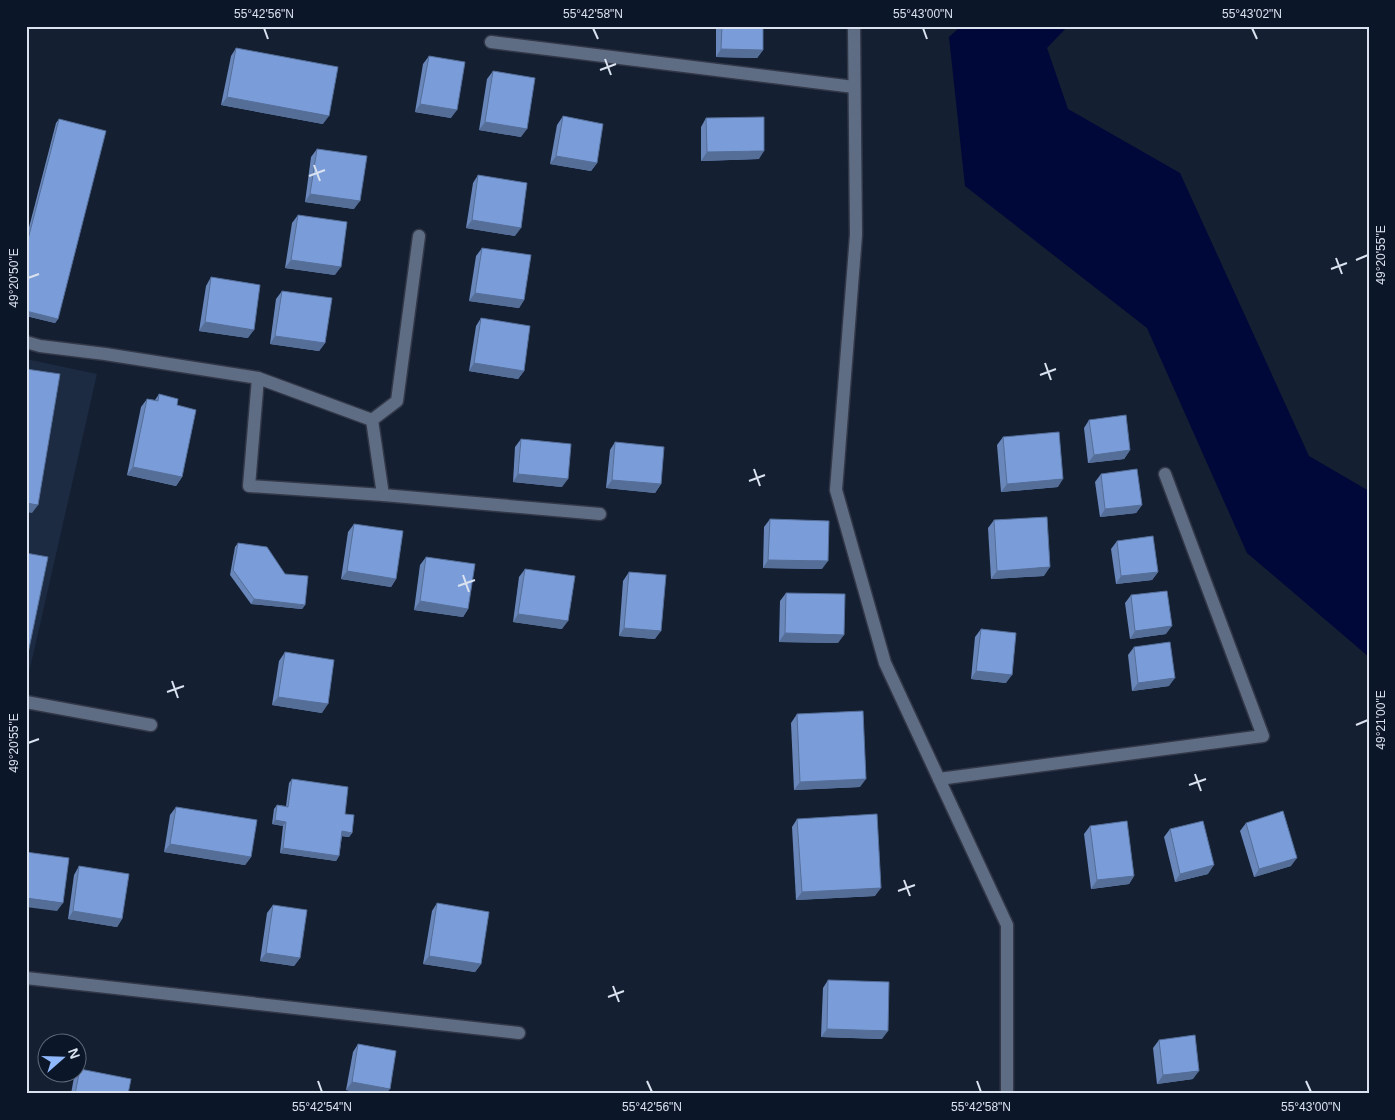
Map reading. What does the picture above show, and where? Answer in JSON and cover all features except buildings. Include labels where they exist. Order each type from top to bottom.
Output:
[{"type":"street","points":[[854,26],[856,235],[836,490],[885,663],[1007,925],[1007,1094]]},
{"type":"street","points":[[491,42],[854,87]]},
{"type":"street","points":[[372,420],[397,401],[419,236]]},
{"type":"street","points":[[26,342],[40,346],[105,354],[258,378],[372,420]]},
{"type":"street","points":[[258,378],[250,486],[384,495],[600,514]]},
{"type":"street","points":[[372,420],[384,495]]},
{"type":"street","points":[[938,779],[1263,736],[1165,474]]},
{"type":"street","points":[[26,702],[151,725]]},
{"type":"street","points":[[26,978],[519,1033]]},
{"type":"shaded area","points":[[961,26],[1068,26],[1047,48],[1068,109],[1180,173],[1309,456],[1369,491],[1369,657],[1247,553],[1147,328],[965,186],[949,37]]},
{"type":"shaded area","points":[[26,359],[97,374],[26,686]]}]
